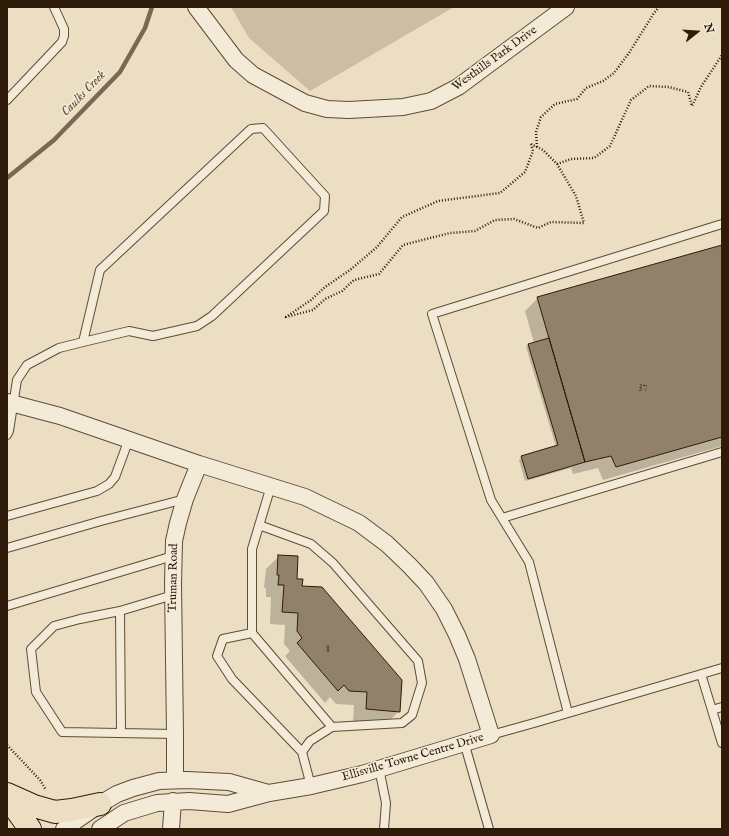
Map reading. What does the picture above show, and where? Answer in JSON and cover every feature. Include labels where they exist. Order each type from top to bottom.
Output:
[{"type":"highway","points":[[7,795],[34,806],[55,812],[100,804]]},
{"type":"highway","points":[[7,795],[30,829]]},
{"type":"street","name":"Westhills Park Drive","points":[[196,7],[236,60],[253,75],[304,104],[327,109],[350,110],[404,107],[431,101],[458,87],[566,7]]},
{"type":"street","points":[[10,402],[53,414],[200,464]]},
{"type":"street","name":"Ellisville Towne Centre Drive","points":[[100,829],[124,813],[157,803],[173,801],[228,804],[270,793],[312,786],[491,735],[467,659],[444,609],[426,583],[387,544],[359,523],[305,497],[200,464]]},
{"type":"street","name":"Truman Road","points":[[175,780],[173,595],[174,541],[185,499],[200,464]]},
{"type":"street","name":"Ellisville Towne Centre Drive","points":[[64,829],[117,794],[159,781],[175,780],[229,782],[270,793]]},
{"type":"street","points":[[171,829],[173,801]]},
{"type":"lane","points":[[7,100],[62,42],[64,29],[54,7]]},
{"type":"lane","points":[[7,435],[9,431],[10,402],[17,380],[27,366],[59,348],[129,331],[153,336],[197,326],[212,316],[324,211],[325,196],[263,128],[251,129],[100,270],[83,342]]},
{"type":"lane","points":[[568,713],[529,562],[491,500],[432,314],[722,224]]},
{"type":"lane","points":[[7,516],[97,491],[109,484],[115,477],[129,439]]},
{"type":"lane","points":[[502,518],[722,452]]},
{"type":"lane","points":[[271,486],[252,548],[252,634],[332,727]]},
{"type":"lane","points":[[7,548],[185,499]]},
{"type":"lane","points":[[259,525],[311,544],[333,563],[418,661],[422,683],[412,715],[402,723],[332,727],[310,741],[302,752]]},
{"type":"lane","points":[[7,606],[173,556]]},
{"type":"lane","points":[[173,595],[120,611],[54,626],[31,649],[36,692],[62,732],[175,734]]},
{"type":"lane","points":[[120,611],[121,733]]},
{"type":"lane","points":[[252,634],[223,638],[217,656],[232,679],[302,752],[312,786]]},
{"type":"lane","points":[[491,735],[722,668]]},
{"type":"lane","points":[[701,674],[722,742]]},
{"type":"lane","points":[[712,710],[722,707]]},
{"type":"lane","points":[[464,742],[489,829]]},
{"type":"lane","points":[[379,768],[386,803],[384,829]]},
{"type":"path","points":[[537,147],[536,132],[541,117],[555,104],[577,99],[586,88],[603,81],[614,73],[659,7]]},
{"type":"path","points":[[557,164],[571,159],[594,158],[610,146],[631,100],[649,86],[669,87],[688,92],[692,106],[722,55]]},
{"type":"path","points":[[531,144],[537,147],[543,150],[557,164],[576,196],[584,223],[551,222],[538,228],[514,219],[495,220],[475,231],[450,233],[403,245],[379,274],[354,280],[342,291],[325,299],[313,310],[286,317],[350,270],[377,247],[402,217],[438,201],[500,193],[525,172],[533,151],[531,144]]},
{"type":"path","points":[[7,745],[40,780],[47,791],[48,796]]},
{"type":"shaded area","points":[[231,7],[454,7],[310,91],[249,38]]},
{"type":"building","points":[[722,245],[722,437],[616,467],[611,456],[585,462],[537,297]]},
{"type":"building","points":[[549,338],[585,462],[528,479],[521,456],[558,445],[528,344]]},
{"type":"building","points":[[278,555],[298,556],[297,579],[303,579],[302,586],[322,587],[402,680],[400,712],[366,709],[367,692],[349,691],[344,685],[338,691],[297,643],[302,638],[297,631],[298,613],[282,612],[284,585],[278,585]]},
{"type":"waterway","name":"Caulks Creek","points":[[7,178],[54,140],[120,72],[145,28],[152,7]]}]
